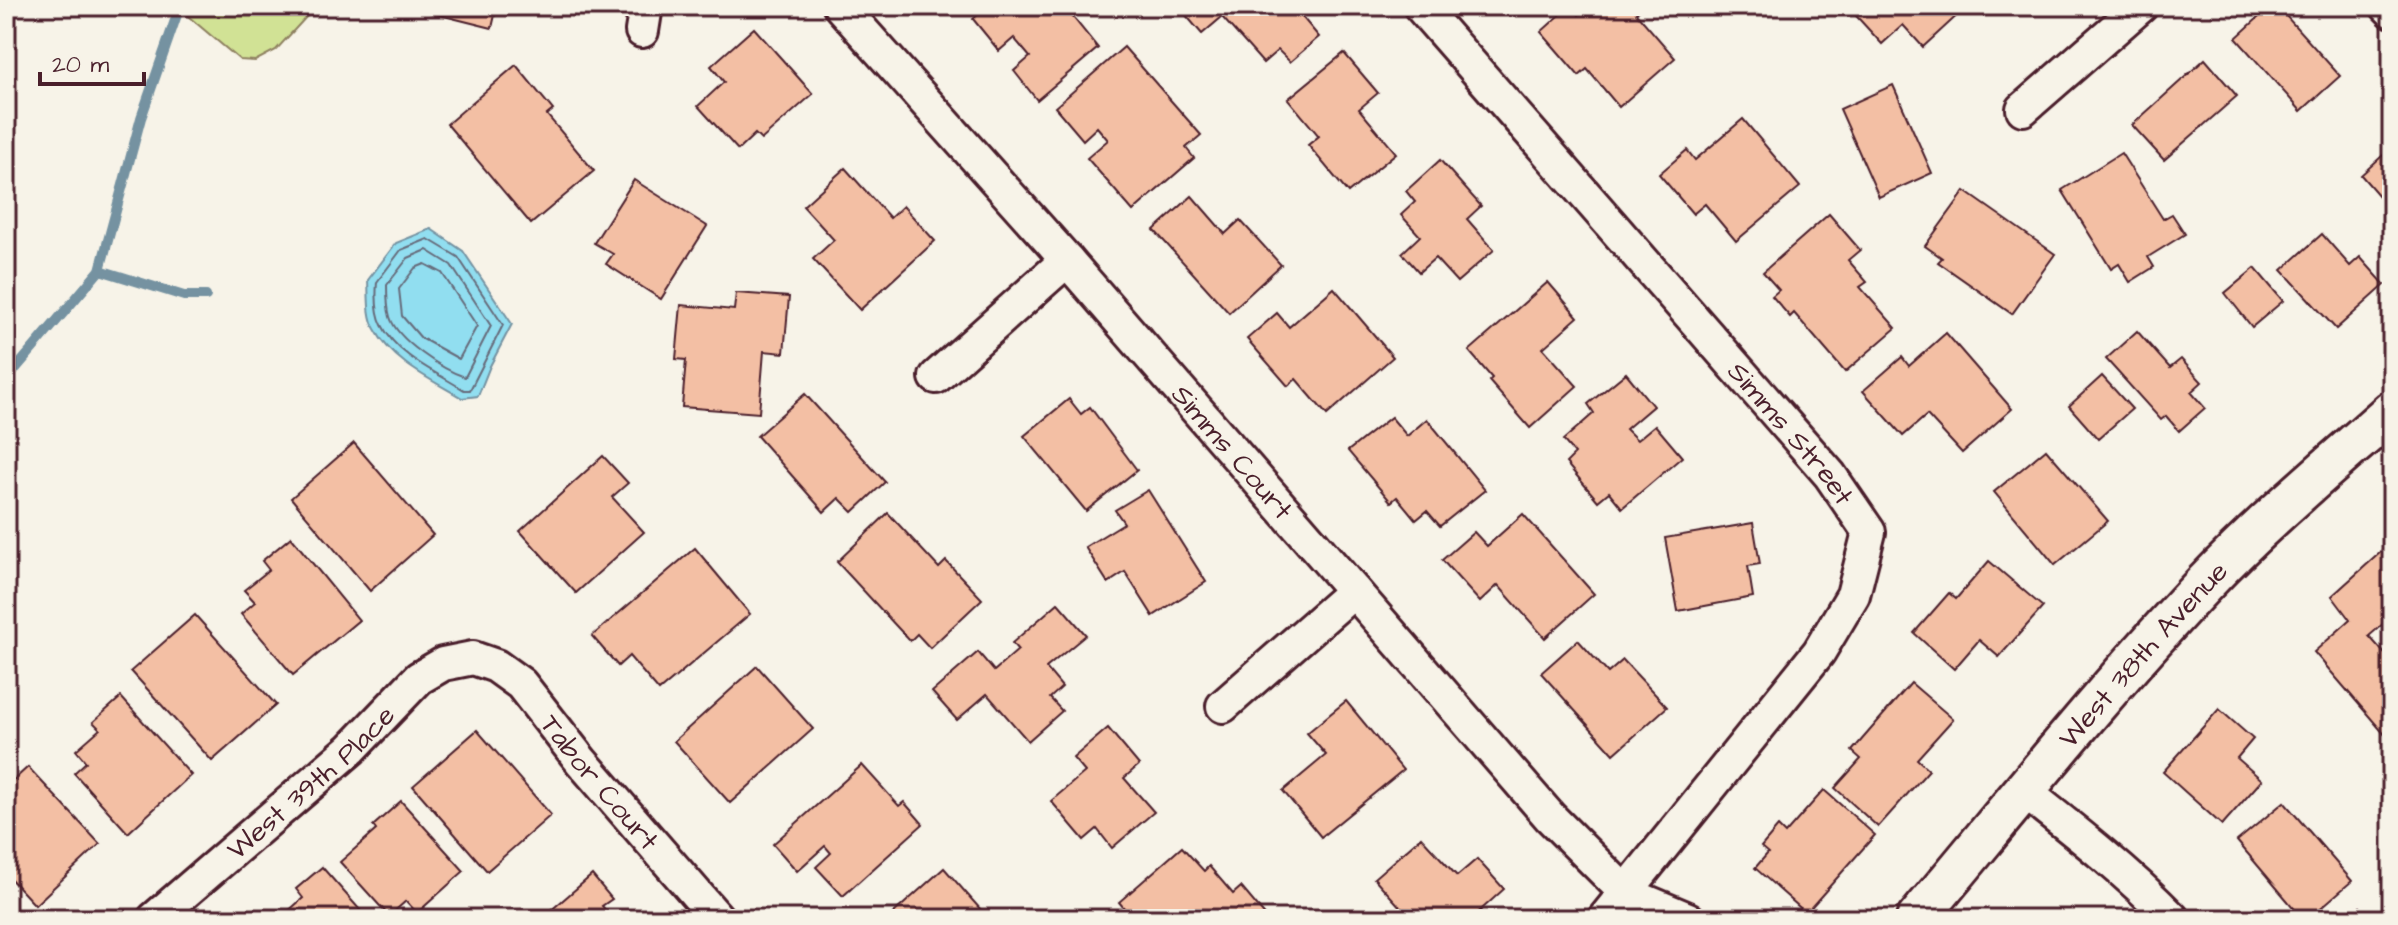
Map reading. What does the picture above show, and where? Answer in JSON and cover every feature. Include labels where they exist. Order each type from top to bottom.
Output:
[{"type":"street","name":"Simms Court","points":[[840,6],[1067,260],[1630,906],[1688,919]]},
{"type":"street","name":"Simms Street","points":[[1420,6],[1830,475],[1869,532],[1853,595],[1819,652],[1630,906],[1604,919]]},
{"type":"street","points":[[2023,109],[2141,6]]},
{"type":"street","points":[[2387,6],[2392,11]]},
{"type":"street","points":[[936,377],[1067,260]]},
{"type":"street","name":"West 38th Avenue","points":[[1917,919],[2205,583],[2268,520],[2392,411]]},
{"type":"street","points":[[1223,706],[1354,591]]},
{"type":"street","name":"West 39th Place","points":[[154,919],[351,749],[419,678],[443,664],[473,658]]},
{"type":"street","name":"Tabor Court","points":[[473,658],[496,666],[521,684],[581,761],[718,919]]},
{"type":"street","points":[[2024,791],[2138,884],[2173,919]]},
{"type":"green space","points":[[176,6],[310,6],[308,15],[276,50],[255,61],[240,60]]},
{"type":"water","points":[[431,229],[463,251],[512,324],[478,396],[462,398],[402,361],[382,341],[371,318],[368,280],[396,243]]},
{"type":"building","points":[[426,6],[497,6],[492,28],[424,11]]},
{"type":"building","points":[[988,6],[1064,6],[1098,48],[1037,100],[1014,71],[1030,57],[1014,38],[999,51],[973,19]]},
{"type":"building","points":[[1178,6],[1293,6],[1319,37],[1290,62],[1278,50],[1263,63],[1222,17],[1202,34]]},
{"type":"building","points":[[1570,6],[1579,15],[1590,6],[1645,6],[1636,13],[1675,58],[1619,107],[1587,69],[1579,76],[1541,32]]},
{"type":"building","points":[[1847,6],[1956,6],[1961,12],[1923,47],[1903,25],[1882,44]]},
{"type":"building","points":[[2271,6],[2277,6],[2340,76],[2301,111],[2236,38]]},
{"type":"building","points":[[754,28],[813,94],[761,140],[755,134],[738,150],[698,106],[724,82],[711,66]]},
{"type":"building","points":[[1124,47],[1201,135],[1186,148],[1194,158],[1133,211],[1087,158],[1108,140],[1097,127],[1083,140],[1055,107]]},
{"type":"building","points":[[1344,53],[1378,93],[1359,109],[1396,153],[1348,193],[1308,145],[1319,136],[1288,99]]},
{"type":"building","points":[[2205,59],[2237,96],[2164,160],[2132,125]]},
{"type":"building","points":[[516,65],[553,110],[547,115],[594,171],[531,224],[447,124]]},
{"type":"building","points":[[1893,85],[1932,173],[1879,197],[1840,109]]},
{"type":"building","points":[[1743,119],[1800,187],[1736,241],[1705,204],[1693,214],[1659,174],[1687,150],[1695,160]]},
{"type":"building","points":[[2392,147],[2392,211],[2361,175]]},
{"type":"building","points":[[2121,153],[2163,219],[2172,214],[2185,234],[2148,257],[2154,267],[2130,282],[2119,264],[2111,269],[2062,190]]},
{"type":"building","points":[[1440,160],[1481,206],[1467,219],[1494,250],[1457,282],[1435,258],[1419,272],[1402,253],[1420,236],[1401,215],[1415,202],[1406,191]]},
{"type":"building","points":[[845,168],[890,218],[903,206],[935,241],[860,310],[813,259],[834,240],[803,206]]},
{"type":"building","points":[[634,180],[707,226],[661,299],[606,264],[613,254],[594,243]]},
{"type":"building","points":[[1965,191],[2055,254],[2012,314],[1938,262],[1942,258],[1925,246]]},
{"type":"building","points":[[1192,196],[1225,234],[1240,220],[1281,265],[1229,313],[1154,230]]},
{"type":"building","points":[[1829,214],[1860,250],[1848,260],[1867,282],[1860,287],[1896,328],[1845,372],[1794,313],[1790,317],[1772,296],[1779,290],[1763,272]]},
{"type":"building","points":[[2322,234],[2350,266],[2360,257],[2385,285],[2336,329],[2282,270]]},
{"type":"building","points":[[2255,268],[2283,301],[2252,327],[2225,293]]},
{"type":"building","points":[[1548,282],[1578,317],[1543,348],[1577,386],[1530,428],[1489,381],[1492,378],[1469,351]]},
{"type":"building","points":[[1334,288],[1393,357],[1327,415],[1296,379],[1288,386],[1247,339],[1277,313],[1289,327]]},
{"type":"building","points":[[736,293],[789,297],[784,353],[764,351],[759,413],[682,407],[686,360],[676,359],[681,305],[734,310]]},
{"type":"building","points":[[2137,331],[2170,368],[2181,359],[2202,382],[2191,392],[2205,408],[2179,431],[2166,416],[2161,420],[2106,359]]},
{"type":"building","points":[[1946,333],[2012,409],[1962,453],[1927,415],[1903,436],[1863,391],[1902,357],[1909,366]]},
{"type":"building","points":[[1626,373],[1653,406],[1626,429],[1637,440],[1655,425],[1682,457],[1622,508],[1609,492],[1598,501],[1566,463],[1575,454],[1563,440],[1594,413],[1588,404]]},
{"type":"building","points":[[2102,376],[2132,409],[2098,439],[2069,406]]},
{"type":"building","points":[[805,394],[885,482],[853,512],[839,498],[824,512],[757,436]]},
{"type":"building","points":[[1069,399],[1081,414],[1090,407],[1137,470],[1086,511],[1024,436]]},
{"type":"building","points":[[1391,417],[1407,436],[1427,419],[1485,490],[1440,526],[1427,511],[1416,520],[1397,497],[1391,502],[1348,451]]},
{"type":"building","points":[[354,443],[433,535],[370,591],[291,498]]},
{"type":"building","points":[[2046,449],[2108,521],[2055,565],[1994,492]]},
{"type":"building","points":[[603,456],[628,483],[612,497],[644,532],[576,593],[520,531]]},
{"type":"building","points":[[1148,490],[1206,582],[1153,616],[1125,572],[1108,583],[1085,547],[1124,523],[1115,510]]},
{"type":"building","points":[[888,513],[939,568],[946,561],[982,599],[930,648],[917,634],[910,641],[837,562]]},
{"type":"building","points":[[1523,514],[1594,594],[1545,638],[1498,585],[1480,602],[1442,560],[1474,532],[1487,546]]},
{"type":"building","points":[[1753,523],[1760,564],[1748,566],[1753,597],[1678,611],[1665,538]]},
{"type":"building","points":[[291,537],[359,620],[293,675],[241,614],[255,602],[244,590],[269,570],[262,561]]},
{"type":"building","points":[[2392,542],[2392,616],[2369,636],[2392,662],[2392,743],[2314,652],[2350,620],[2332,596]]},
{"type":"building","points":[[695,548],[750,614],[659,691],[629,656],[618,666],[592,636]]},
{"type":"building","points":[[1989,561],[2043,607],[1999,657],[1979,640],[1954,669],[1914,633],[1949,593],[1956,599]]},
{"type":"building","points":[[1058,603],[1086,635],[1046,668],[1062,687],[1050,698],[1062,711],[1028,741],[987,694],[957,720],[932,692],[978,652],[994,671],[1018,650],[1012,643]]},
{"type":"building","points":[[195,615],[276,705],[212,761],[131,671]]},
{"type":"building","points":[[1578,640],[1608,673],[1623,660],[1667,707],[1614,754],[1541,673]]},
{"type":"building","points":[[757,666],[813,729],[730,803],[674,741]]},
{"type":"building","points":[[1911,683],[1953,719],[1917,759],[1929,770],[1878,827],[1835,788],[1861,759],[1852,751]]},
{"type":"building","points":[[121,697],[191,775],[128,833],[74,773],[86,762],[76,750],[100,729],[93,722]]},
{"type":"building","points":[[1346,701],[1403,770],[1321,837],[1283,791],[1326,755],[1307,733]]},
{"type":"building","points":[[2219,709],[2253,739],[2237,758],[2262,780],[2222,825],[2163,772]]},
{"type":"building","points":[[1108,728],[1139,765],[1124,778],[1154,812],[1112,848],[1097,829],[1084,840],[1051,801],[1085,772],[1073,758]]},
{"type":"building","points":[[477,730],[551,815],[487,871],[413,786]]},
{"type":"building","points":[[862,765],[899,806],[904,802],[923,824],[843,896],[816,867],[831,853],[825,846],[797,871],[773,844]]},
{"type":"building","points":[[28,767],[100,844],[35,905],[6,874],[6,787]]},
{"type":"building","points":[[1824,790],[1875,835],[1806,913],[1755,868],[1768,853],[1761,847],[1778,827],[1785,834]]},
{"type":"building","points":[[401,801],[464,871],[417,913],[406,901],[389,916],[340,862],[376,830],[373,826]]},
{"type":"building","points":[[2284,802],[2352,881],[2308,919],[2303,919],[2237,841]]},
{"type":"building","points":[[1421,837],[1457,876],[1477,859],[1504,889],[1471,919],[1411,919],[1374,878]]},
{"type":"building","points":[[1182,847],[1204,871],[1209,866],[1233,894],[1241,887],[1268,919],[1133,919],[1119,902]]},
{"type":"building","points":[[322,867],[368,919],[292,919],[286,913],[303,898],[296,889]]},
{"type":"building","points":[[944,868],[989,919],[887,919]]},
{"type":"building","points":[[592,875],[612,899],[602,906],[613,919],[541,919]]},
{"type":"building","points":[[2360,907],[2371,919],[2346,919]]},
{"type":"waterway","points":[[6,380],[100,270],[141,118],[180,6]]},
{"type":"waterway","points":[[100,270],[184,296],[206,296]]}]
